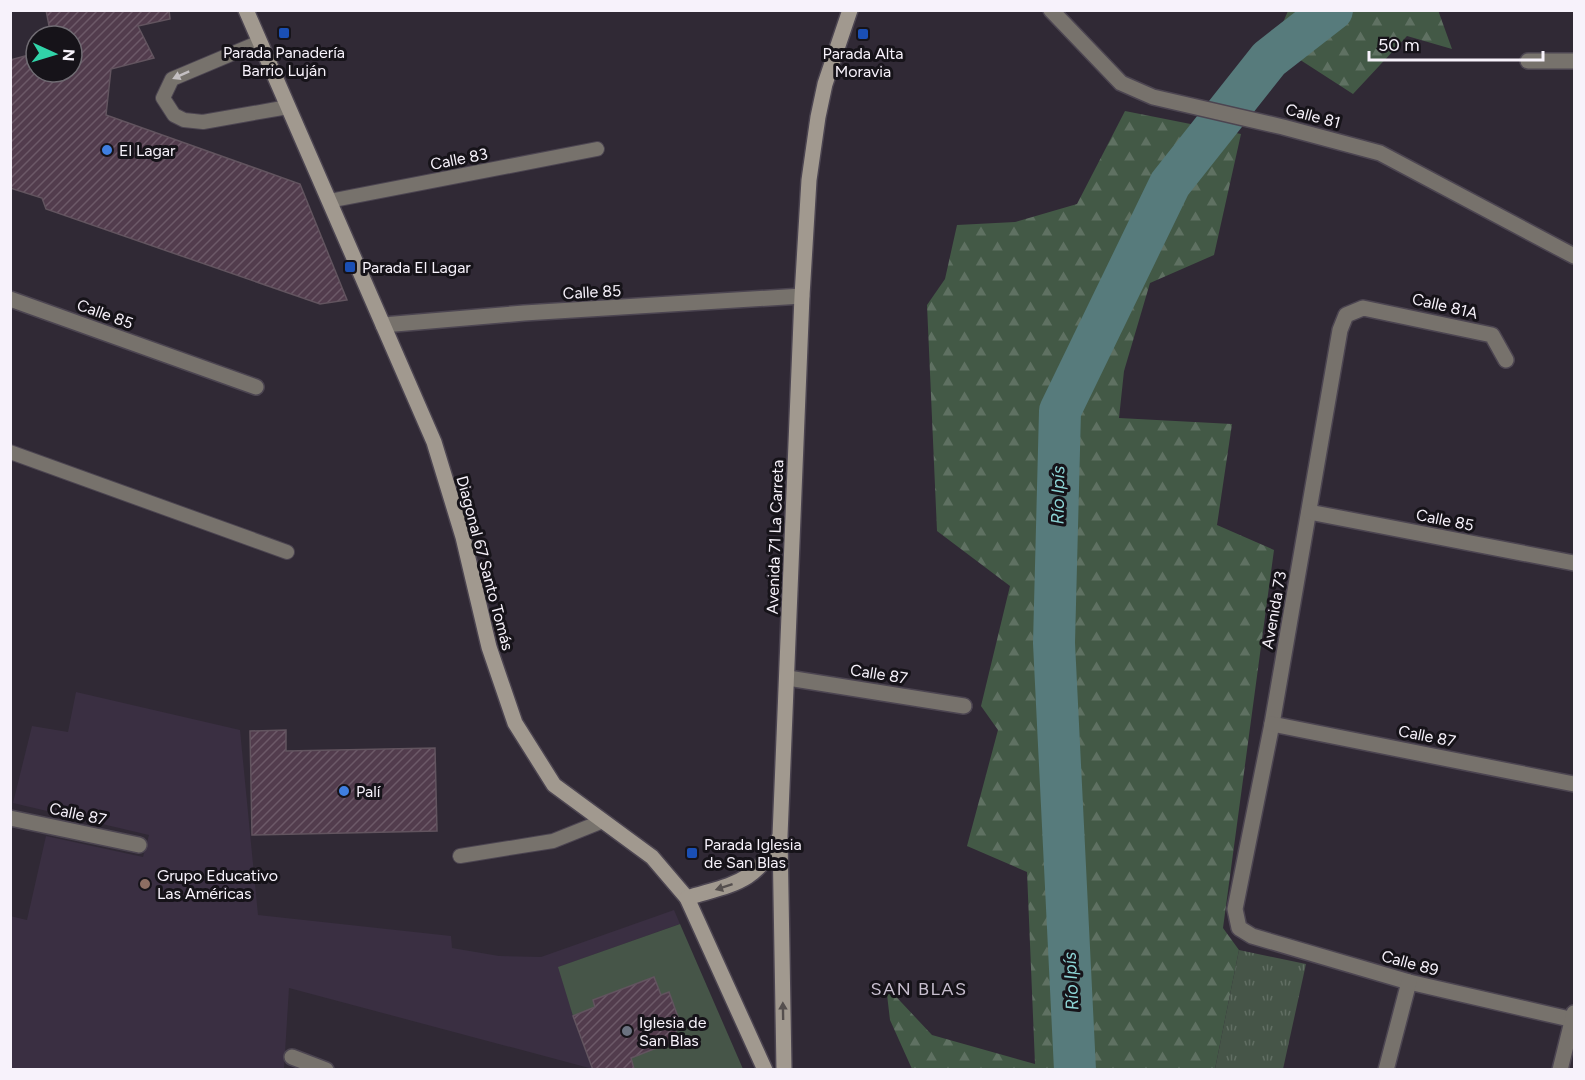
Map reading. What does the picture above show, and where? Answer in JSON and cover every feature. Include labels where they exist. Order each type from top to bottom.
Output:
[{"type":"main road","name":"Diagonal 67 Santo Tomás","points":[[246,10],[434,442],[463,537],[489,647],[514,723],[554,785],[652,857],[687,898],[765,1070]]},
{"type":"main road","name":"Avenida 71 La Carreta","points":[[784,1070],[780,836],[802,296],[809,180],[825,84],[850,10]]},
{"type":"main road","points":[[687,898],[752,875],[770,856],[780,836]]},
{"type":"street","name":"Calle 81","points":[[1051,10],[1121,82],[1153,97],[1283,127],[1380,153],[1575,256]]},
{"type":"street","points":[[1528,61],[1575,61]]},
{"type":"street","name":"Calle 85","points":[[383,325],[524,313],[802,296]]},
{"type":"street","name":"Calle 85","points":[[10,299],[256,387]]},
{"type":"street","name":"Calle 81A","points":[[1363,308],[1492,335],[1506,360]]},
{"type":"street","name":"Avenida 73","points":[[1239,928],[1234,909],[1272,724],[1340,330],[1346,315],[1363,308]]},
{"type":"street","name":"Calle 85","points":[[1309,512],[1575,563]]},
{"type":"street","name":"Calle 87","points":[[788,678],[964,706]]},
{"type":"street","name":"Calle 87","points":[[1272,724],[1575,784]]},
{"type":"street","name":"Calle 87","points":[[10,818],[139,845]]},
{"type":"street","name":"Calle 89","points":[[1239,928],[1252,936],[1409,982],[1574,1018]]},
{"type":"street","points":[[1386,1070],[1409,982]]},
{"type":"street","points":[[1560,1070],[1574,1018]]},
{"type":"street","points":[[292,1056],[326,1070]]},
{"type":"lane","points":[[260,42],[172,79],[163,98],[174,116],[194,122],[288,106]]},
{"type":"lane","name":"Calle 83","points":[[329,201],[597,149]]},
{"type":"lane","points":[[10,452],[287,552]]},
{"type":"lane","points":[[460,856],[553,841],[603,821]]},
{"type":"shaded area","name":"Grupo Educativo Las Américas","points":[[76,692],[240,730],[258,915],[451,936],[452,948],[499,956],[541,957],[674,910],[680,924],[559,967],[593,1069],[289,988],[284,1069],[11,1070],[10,916],[27,920],[46,836],[143,857],[149,835],[13,803],[32,726],[68,732]]},
{"type":"green space","points":[[1438,10],[1452,49],[1407,36],[1353,94],[1274,43],[1288,11]]},
{"type":"green space","points":[[1125,111],[1241,134],[1214,255],[1150,283],[1124,371],[1119,418],[1232,424],[1217,525],[1274,550],[1223,928],[1239,950],[1215,1069],[912,1069],[890,1020],[886,986],[932,1035],[1035,1064],[1027,872],[967,846],[998,730],[981,706],[1010,586],[937,531],[927,305],[945,279],[957,225],[1015,222],[1077,204]]},
{"type":"green space","points":[[680,924],[743,1069],[623,1069],[634,1068],[631,1058],[679,1039],[654,977],[593,1000],[595,1007],[573,1016],[558,967]]},
{"type":"green space","points":[[1239,950],[1306,964],[1283,1069],[1215,1069]]},
{"type":"building","name":"El Lagar","points":[[46,10],[169,10],[170,19],[138,26],[154,58],[111,69],[106,115],[300,184],[347,300],[320,304],[46,209],[42,198],[10,188],[10,60],[24,56],[24,84],[84,84],[84,24],[49,24]]},
{"type":"building","name":"Palí","points":[[286,730],[286,751],[435,748],[437,831],[252,835],[250,731]]},
{"type":"building","name":"Iglesia de San Blas","points":[[654,977],[661,995],[669,992],[679,1020],[673,1022],[679,1039],[631,1058],[634,1069],[593,1070],[573,1016],[595,1007],[593,1000]]},
{"type":"waterway","name":"Río Ipís","points":[[1075,1070],[1054,643],[1060,411],[1170,184],[1269,59],[1332,10]]},
{"type":"place","name":"Parada Panadería Barrio Luján","points":[[284,33]]},
{"type":"place","name":"Parada Alta Moravia","points":[[863,34]]},
{"type":"place","name":"El Lagar","points":[[107,150]]},
{"type":"place","name":"Parada El Lagar","points":[[350,267]]},
{"type":"place","name":"Palí","points":[[344,791]]},
{"type":"place","name":"Parada Iglesia de San Blas","points":[[692,853]]},
{"type":"place","name":"Grupo Educativo Las Américas","points":[[145,884]]},
{"type":"place","name":"Iglesia de San Blas","points":[[627,1031]]},
{"type":"district","name":"SAN BLAS","points":[[919,989]]}]
